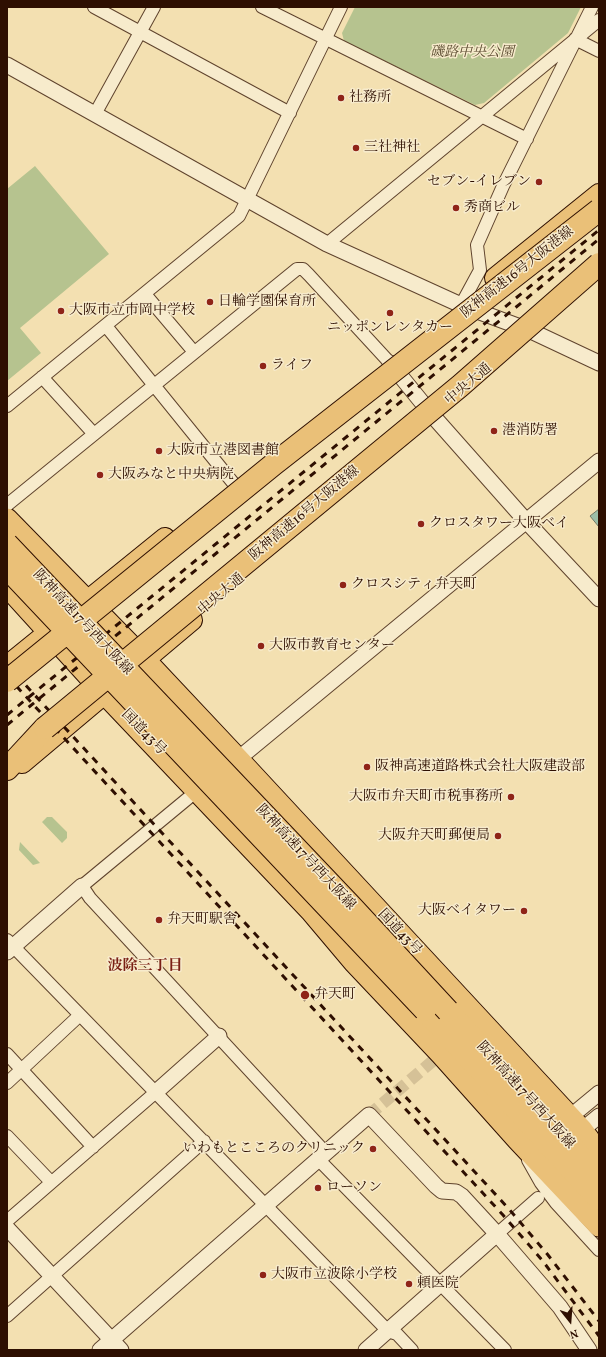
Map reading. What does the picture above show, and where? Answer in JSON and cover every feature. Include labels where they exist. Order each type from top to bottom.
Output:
[{"type":"highway","name":"阪神高速16号大阪港線","points":[[7,682],[274,464],[599,210]]},
{"type":"highway","name":"阪神高速16号大阪港線","points":[[7,759],[442,401],[599,264]]},
{"type":"highway","name":"国道43号","points":[[7,519],[196,714],[584,1130],[599,1153]]},
{"type":"highway","name":"阪神高速17号西大阪線","points":[[7,544],[351,906],[599,1177]]},
{"type":"highway","points":[[7,580],[24,598],[38,601],[52,590],[52,575],[43,556]]},
{"type":"highway","name":"国道43号","points":[[7,580],[49,632],[105,694],[198,790],[441,1054],[517,1140],[599,1226]]},
{"type":"highway","name":"阪神高速17号西大阪線","points":[[7,580],[245,819],[305,902],[368,969],[425,1010],[599,1199]]},
{"type":"highway","points":[[7,677],[36,657]]},
{"type":"highway","name":"国道43号","points":[[196,714],[186,724],[180,736],[183,754],[198,775],[371,962],[393,1003]]},
{"type":"highway","points":[[7,769],[45,728]]},
{"type":"main road","points":[[7,666],[234,484],[390,363],[599,194]]},
{"type":"main road","name":"中央大通","points":[[7,776],[433,416],[599,271]]},
{"type":"street","points":[[94,7],[290,113]]},
{"type":"street","points":[[95,114],[154,7]]},
{"type":"street","points":[[262,7],[527,139]]},
{"type":"street","points":[[7,406],[239,216],[327,39],[341,7]]},
{"type":"street","points":[[461,305],[480,270],[477,245],[575,39],[592,7]]},
{"type":"street","points":[[327,244],[599,20]]},
{"type":"street","points":[[575,39],[599,51]]},
{"type":"street","points":[[7,65],[327,244],[461,305],[531,331],[599,363]]},
{"type":"street","points":[[7,505],[291,273],[297,269],[303,269],[390,363],[433,416],[526,521],[599,599]]},
{"type":"street","points":[[145,294],[194,352]]},
{"type":"street","points":[[106,326],[234,484]]},
{"type":"street","points":[[42,377],[94,434]]},
{"type":"street","points":[[238,759],[599,461]]},
{"type":"street","points":[[198,790],[9,946],[156,1092],[388,1331],[396,1334],[412,1350]]},
{"type":"street","points":[[82,886],[90,898],[219,1036],[321,1156],[440,1284],[505,1350]]},
{"type":"street","points":[[7,1084],[80,1015]]},
{"type":"street","points":[[7,1221],[219,1036]]},
{"type":"street","points":[[7,1054],[93,1147]]},
{"type":"street","points":[[584,1130],[599,1093]]},
{"type":"street","points":[[100,1350],[116,1345],[265,1205],[369,1115],[436,1186],[442,1191],[456,1192],[462,1196],[560,1307],[589,1350]]},
{"type":"street","points":[[584,1130],[599,1116]]},
{"type":"street","points":[[7,1136],[51,1182]]},
{"type":"street","points":[[517,1140],[541,1183],[556,1203],[599,1250]]},
{"type":"street","points":[[7,1316],[204,1141]]},
{"type":"street","points":[[366,1350],[538,1198]]},
{"type":"street","points":[[7,1228],[116,1345]]},
{"type":"green space","name":"磯路中央公園","points":[[355,7],[581,7],[568,33],[484,103],[475,105],[344,41],[342,33]]},
{"type":"green space","points":[[35,166],[109,254],[20,328],[41,353],[7,381],[7,189]]},
{"type":"green space","points":[[47,817],[52,817],[67,832],[67,838],[62,843],[42,822]]},
{"type":"green space","points":[[20,842],[40,863],[33,865],[19,850]]},
{"type":"shaded area","points":[[599,509],[599,527],[590,516]]},
{"type":"tunnel","points":[[369,1115],[441,1054]]},
{"type":"railway","points":[[7,715],[599,230]]},
{"type":"railway","points":[[7,725],[599,239]]},
{"type":"railway","points":[[7,665],[509,1209],[548,1255],[599,1321]]},
{"type":"railway","points":[[7,676],[503,1215],[542,1260],[599,1336]]},
{"type":"place","name":"社務所","points":[[341,98]]},
{"type":"place","name":"三社神社","points":[[356,148]]},
{"type":"place","name":"セブン-イレブン","points":[[539,182]]},
{"type":"place","name":"秀商ビル","points":[[456,208]]},
{"type":"place","name":"日輪学園保育所","points":[[210,302]]},
{"type":"place","name":"大阪市立市岡中学校","points":[[61,311]]},
{"type":"place","name":"ニッポンレンタカー","points":[[390,313]]},
{"type":"place","name":"ライフ","points":[[263,366]]},
{"type":"place","name":"港消防署","points":[[494,431]]},
{"type":"place","name":"大阪市立港図書館","points":[[159,451]]},
{"type":"place","name":"大阪みなと中央病院","points":[[100,475]]},
{"type":"place","name":"クロスタワー大阪ベイ","points":[[421,524]]},
{"type":"place","name":"クロスシティ弁天町","points":[[343,585]]},
{"type":"place","name":"大阪市教育センター","points":[[261,646]]},
{"type":"place","name":"阪神高速道路株式会社大阪建設部","points":[[367,767]]},
{"type":"place","name":"大阪市弁天町市税事務所","points":[[511,797]]},
{"type":"place","name":"大阪弁天町郵便局","points":[[498,836]]},
{"type":"place","name":"大阪ベイタワー","points":[[524,911]]},
{"type":"place","name":"弁天町駅舎","points":[[159,920]]},
{"type":"place","name":"弁天町","points":[[305,995]]},
{"type":"place","name":"いわもとこころのクリニック","points":[[373,1149]]},
{"type":"place","name":"ローソン","points":[[318,1188]]},
{"type":"place","name":"大阪市立波除小学校","points":[[263,1275]]},
{"type":"place","name":"頼医院","points":[[409,1284]]},
{"type":"district","name":"波除三丁目","points":[[145,967]]}]
